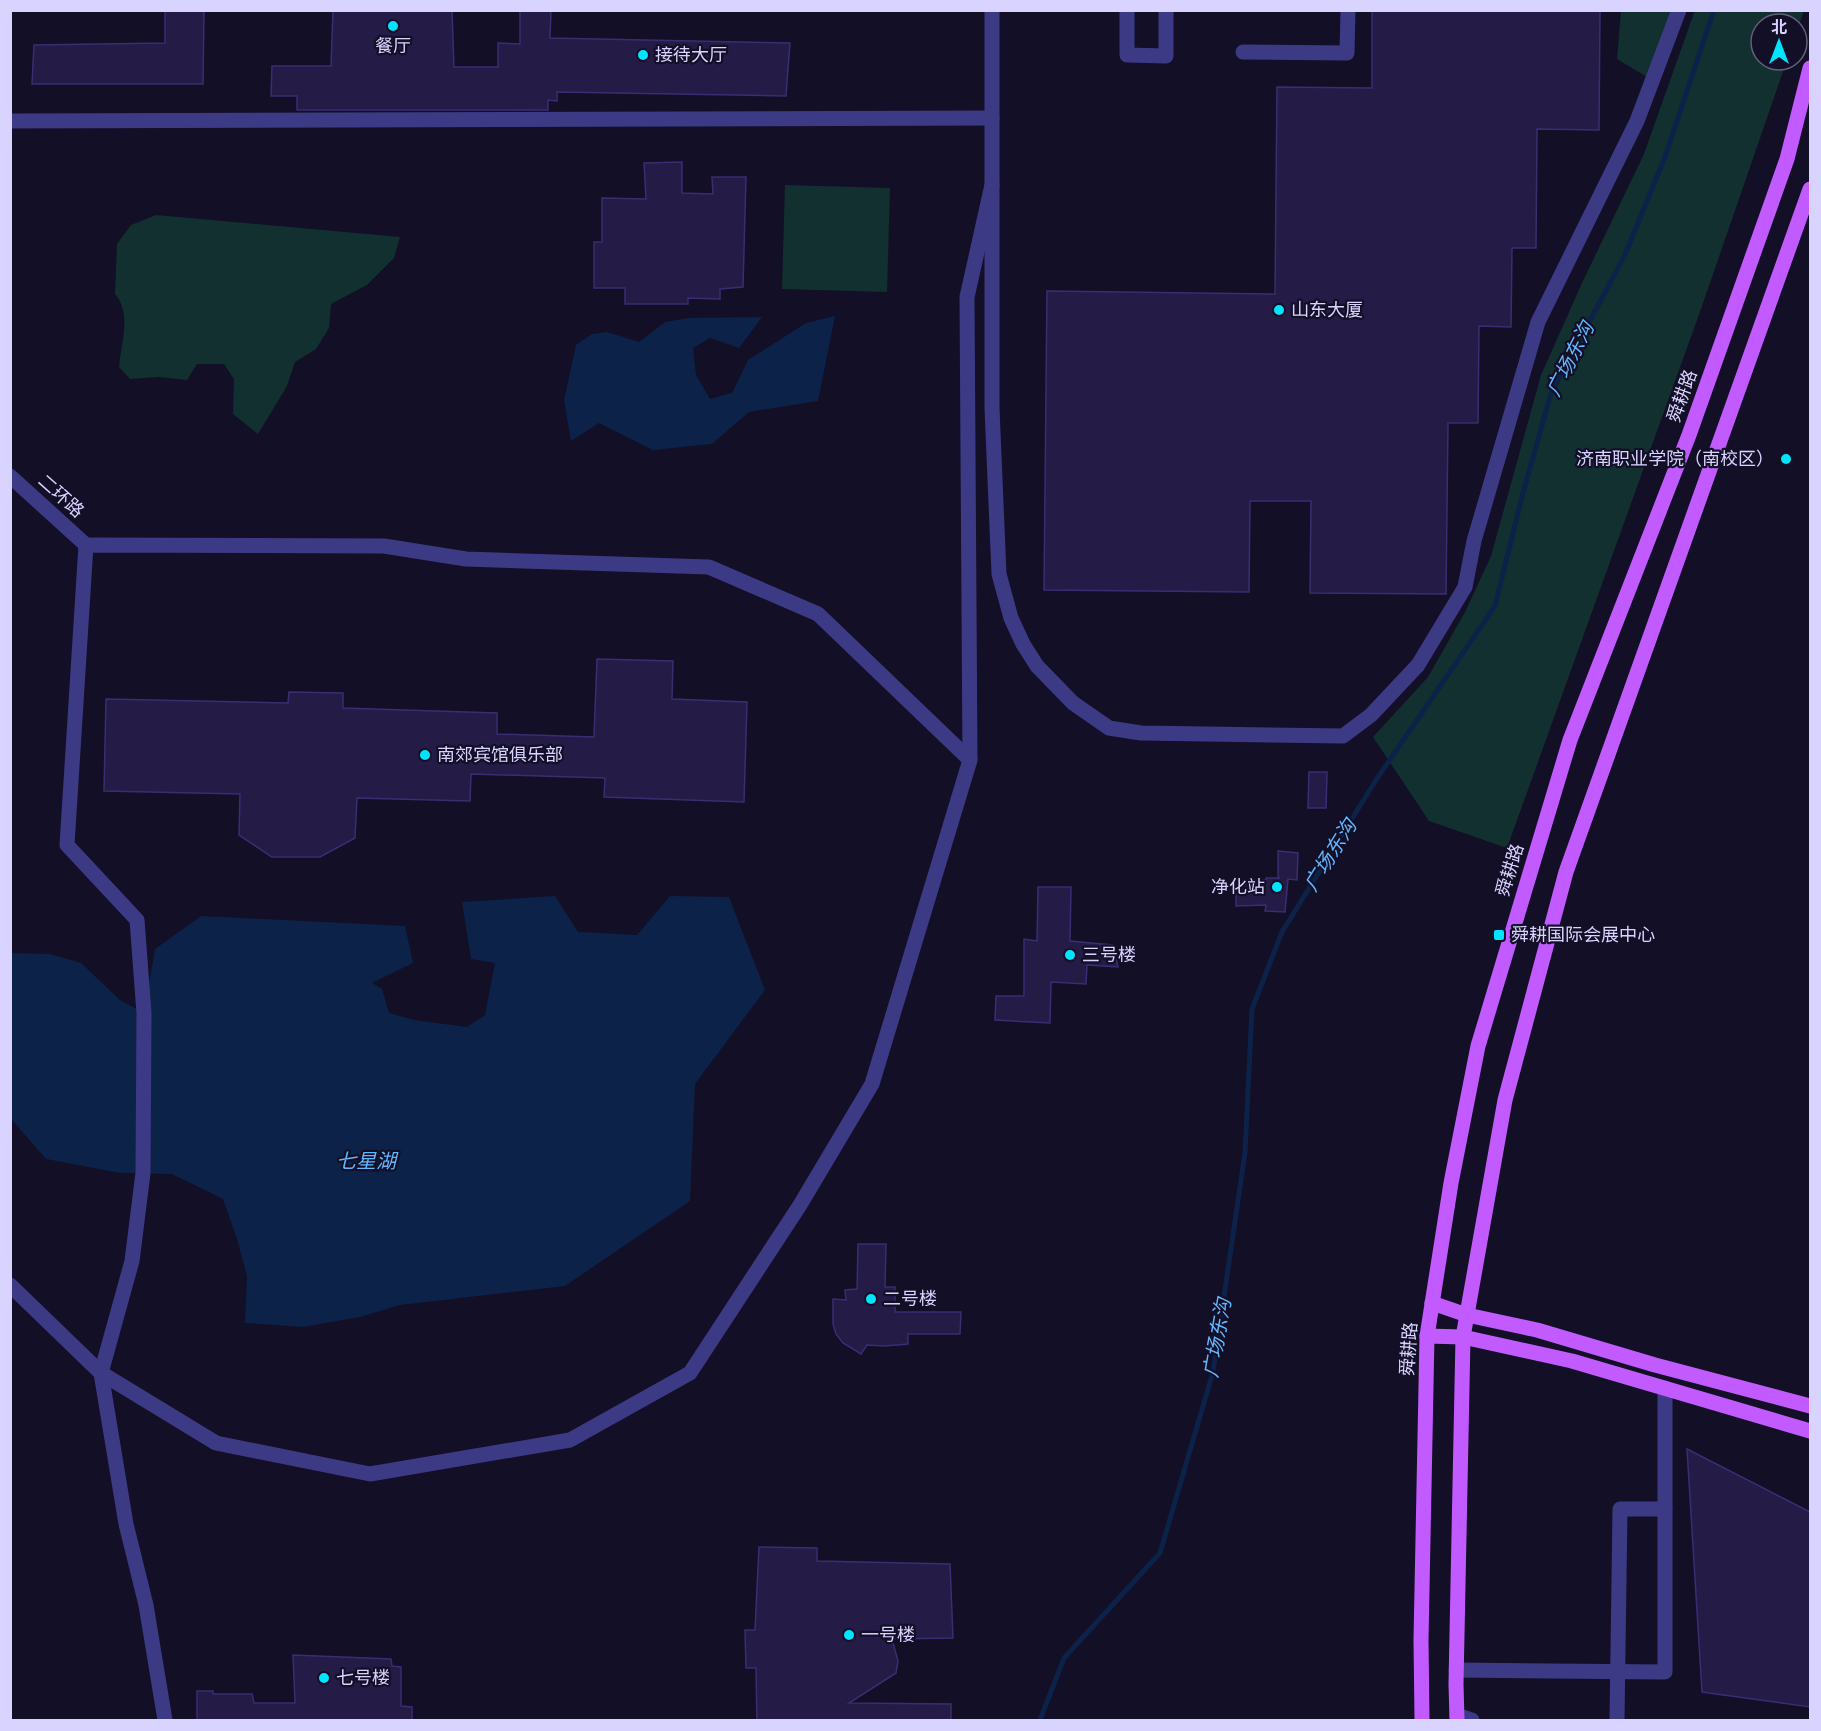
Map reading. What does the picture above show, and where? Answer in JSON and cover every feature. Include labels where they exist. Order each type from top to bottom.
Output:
[{"type":"main road","name":"舜耕路","points":[[1422,1720],[1420,1640],[1427,1336],[1451,1183],[1478,1046],[1570,740],[1689,435],[1787,159],[1810,68]]},
{"type":"main road","points":[[1457,1718],[1463,1337],[1506,1100],[1566,872],[1810,189]]},
{"type":"main road","points":[[1432,1303],[1467,1315],[1537,1330],[1655,1365],[1810,1406]]},
{"type":"main road","points":[[1427,1336],[1463,1337],[1572,1361],[1810,1431]]},
{"type":"street","points":[[992,10],[992,408],[999,574],[1011,618],[1023,644],[1037,666],[1073,704],[1108,728],[1141,734],[1343,736],[1371,715],[1418,665],[1466,587],[1474,541],[1538,322],[1637,121],[1679,10]]},
{"type":"street","points":[[1127,10],[1127,55],[1166,56],[1166,10]]},
{"type":"street","points":[[1243,51],[1347,53],[1348,10]]},
{"type":"street","points":[[10,121],[992,118]]},
{"type":"street","points":[[10,1286],[101,1373],[216,1443],[370,1474],[570,1440],[690,1373],[800,1205],[872,1084],[970,760],[967,297],[992,185]]},
{"type":"street","name":"二环路","points":[[10,476],[86,545]]},
{"type":"street","points":[[165,1720],[146,1605],[126,1524],[101,1373],[132,1261],[143,1173],[144,1013],[137,920],[67,845],[86,545],[384,546],[466,559],[709,567],[818,614],[970,760]]},
{"type":"street","points":[[1456,1670],[1665,1672],[1665,1388]]},
{"type":"street","points":[[1617,1720],[1620,1509],[1665,1509]]},
{"type":"street","points":[[1457,1718],[1472,1720]]},
{"type":"green space","points":[[1695,10],[1804,11],[1749,12],[1749,72],[1783,72],[1701,309],[1507,848],[1429,821],[1373,737],[1428,677],[1465,612],[1491,556],[1541,375],[1644,154]]},
{"type":"green space","points":[[1621,11],[1679,11],[1657,83],[1617,59]]},
{"type":"green space","points":[[785,185],[890,188],[887,292],[782,289]]},
{"type":"green space","points":[[156,215],[400,237],[394,258],[367,285],[331,304],[329,328],[316,349],[295,362],[287,386],[258,434],[233,414],[234,379],[224,364],[197,364],[187,380],[159,377],[130,379],[119,367],[124,320],[123,310],[115,294],[117,244],[131,225]]},
{"type":"water","points":[[835,316],[818,401],[749,412],[712,444],[653,450],[599,423],[571,441],[564,400],[576,345],[592,334],[607,332],[639,342],[665,322],[688,318],[762,317],[739,348],[710,338],[693,348],[696,375],[710,399],[732,393],[748,360],[806,323]]},
{"type":"water","name":"七星湖","points":[[555,896],[578,932],[637,935],[670,896],[729,897],[765,990],[695,1084],[690,1201],[565,1286],[400,1305],[360,1317],[303,1327],[245,1323],[247,1276],[223,1199],[172,1174],[120,1173],[46,1159],[11,1119],[10,953],[50,954],[81,963],[120,1000],[144,1013],[155,949],[201,916],[405,926],[413,963],[372,983],[382,989],[389,1013],[414,1020],[467,1027],[485,1015],[495,963],[471,959],[462,902]]},
{"type":"building","points":[[165,10],[204,10],[203,84],[32,84],[34,45],[165,43]]},
{"type":"building","name":"接待大厅","points":[[333,10],[452,10],[454,67],[498,67],[498,43],[520,44],[520,10],[551,10],[550,38],[790,43],[786,96],[557,92],[557,101],[548,100],[548,110],[297,110],[297,96],[271,96],[272,66],[331,66]]},
{"type":"building","name":"山东大厦","points":[[1372,10],[1600,10],[1599,130],[1537,129],[1536,248],[1512,248],[1511,327],[1479,326],[1478,423],[1448,423],[1446,594],[1310,593],[1311,501],[1250,501],[1249,592],[1044,590],[1047,291],[1275,294],[1277,87],[1372,88]]},
{"type":"building","points":[[682,162],[682,193],[713,194],[712,177],[746,177],[743,287],[720,289],[720,299],[688,298],[688,304],[625,304],[625,288],[594,288],[594,242],[602,242],[602,198],[646,199],[644,163]]},
{"type":"building","name":"南郊宾馆俱乐部","points":[[597,659],[673,661],[672,699],[747,702],[744,802],[604,797],[605,778],[471,774],[470,801],[357,798],[355,838],[320,857],[272,857],[239,835],[240,794],[104,791],[106,699],[288,703],[289,692],[343,693],[343,708],[497,713],[497,734],[594,737]]},
{"type":"building","points":[[1309,772],[1327,772],[1326,808],[1308,808]]},
{"type":"building","name":"净化站","points":[[1278,851],[1298,853],[1297,880],[1288,879],[1285,912],[1265,911],[1266,905],[1236,906],[1236,880],[1278,878]]},
{"type":"building","name":"三号楼","points":[[1038,887],[1071,887],[1070,941],[1113,945],[1118,967],[1087,965],[1086,984],[1051,982],[1050,1023],[995,1020],[996,996],[1024,996],[1024,939],[1037,941]]},
{"type":"building","name":"二号楼","points":[[858,1244],[886,1244],[885,1287],[895,1287],[895,1312],[961,1312],[960,1334],[908,1334],[908,1344],[867,1345],[861,1354],[843,1343],[836,1334],[833,1324],[833,1299],[846,1300],[845,1290],[857,1289]]},
{"type":"building","points":[[1687,1449],[1810,1512],[1810,1707],[1702,1692]]},
{"type":"building","name":"一号楼","points":[[759,1547],[817,1548],[817,1561],[950,1564],[953,1638],[892,1639],[898,1661],[896,1673],[849,1703],[951,1704],[951,1720],[757,1720],[756,1668],[746,1668],[745,1630],[755,1630]]},
{"type":"building","name":"七号楼","points":[[293,1655],[391,1659],[392,1666],[401,1667],[401,1706],[412,1707],[412,1720],[197,1720],[197,1691],[213,1691],[213,1694],[252,1694],[254,1703],[295,1703]]},
{"type":"waterway","name":"广场东沟","points":[[1040,1720],[1064,1658],[1160,1553],[1213,1372],[1245,1153],[1252,1009],[1282,932],[1376,780],[1495,606],[1551,393],[1624,257],[1665,157],[1714,10]]},
{"type":"place","name":"餐厅","points":[[393,26]]},
{"type":"place","name":"接待大厅","points":[[643,55]]},
{"type":"place","name":"山东大厦","points":[[1279,310]]},
{"type":"place","name":"济南职业学院（南校区）","points":[[1786,459]]},
{"type":"place","name":"南郊宾馆俱乐部","points":[[425,755]]},
{"type":"place","name":"净化站","points":[[1277,887]]},
{"type":"place","name":"舜耕国际会展中心","points":[[1499,935]]},
{"type":"place","name":"三号楼","points":[[1070,955]]},
{"type":"place","name":"二号楼","points":[[871,1299]]},
{"type":"place","name":"一号楼","points":[[849,1635]]},
{"type":"place","name":"七号楼","points":[[324,1678]]}]
